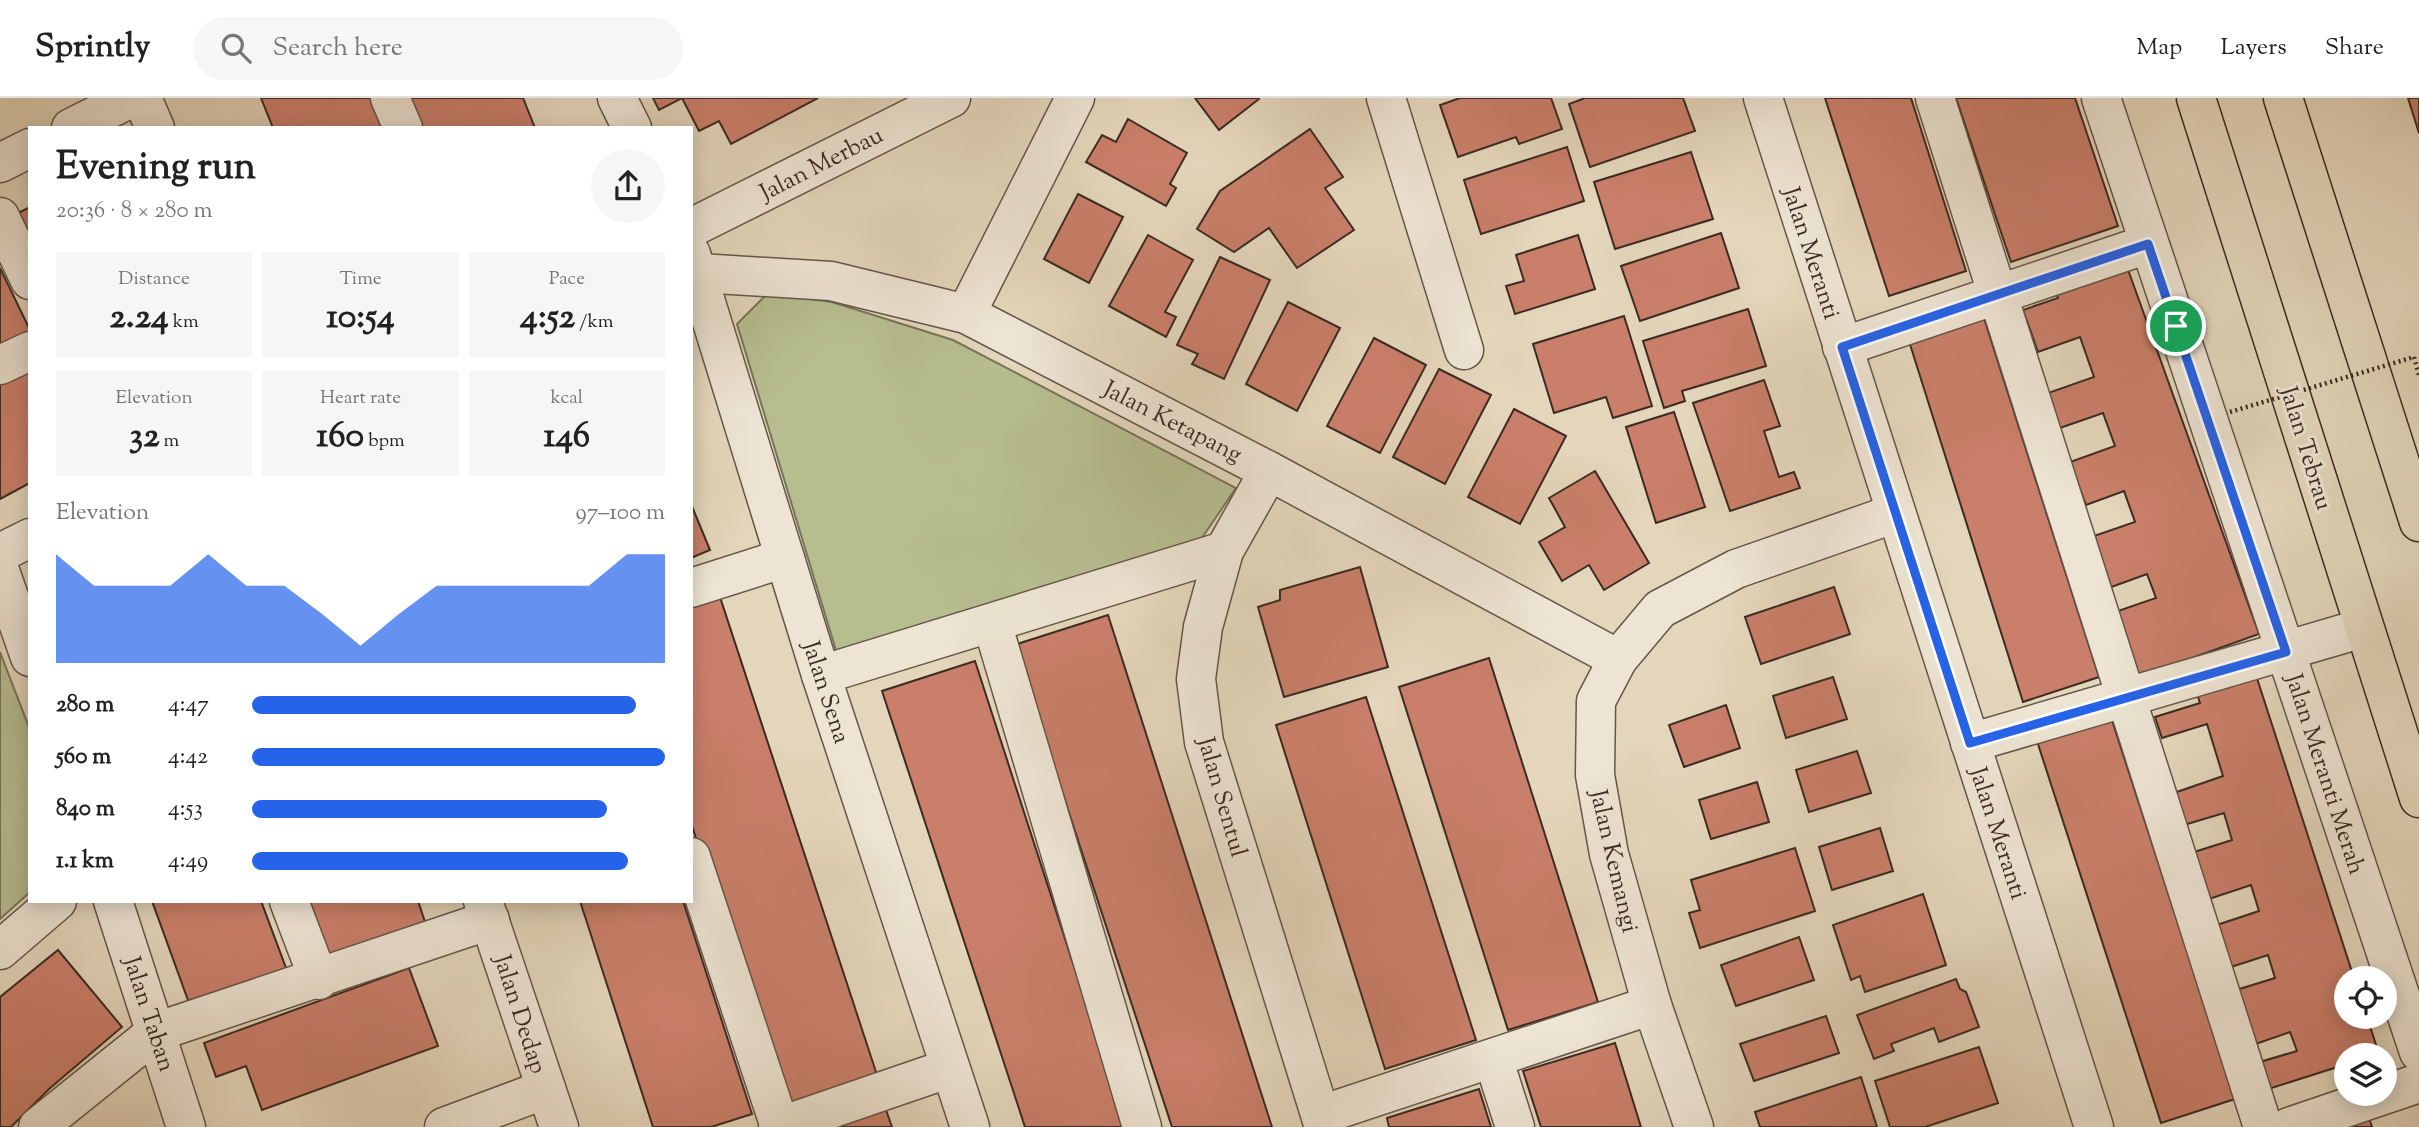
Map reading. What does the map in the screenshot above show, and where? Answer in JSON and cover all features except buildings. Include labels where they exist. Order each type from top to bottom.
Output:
[{"type":"highway","name":"Jalan Tebrau","points":[[2196,98],[2419,797]]},
{"type":"highway","points":[[2283,98],[2419,522]]},
{"type":"street","points":[[75,126],[131,98]]},
{"type":"street","points":[[142,98],[154,126]]},
{"type":"street","points":[[390,98],[402,126]]},
{"type":"street","points":[[617,98],[631,126]]},
{"type":"street","name":"Jalan Merbau","points":[[693,227],[951,98]]},
{"type":"street","points":[[966,314],[1075,98]]},
{"type":"street","points":[[1386,98],[1464,350]]},
{"type":"street","name":"Jalan Meranti","points":[[1763,98],[2094,1127]]},
{"type":"street","points":[[1935,98],[2263,1127]]},
{"type":"street","name":"Jalan Meranti Merah","points":[[2101,98],[2419,1052]]},
{"type":"street","points":[[0,163],[28,149]]},
{"type":"street","points":[[0,217],[28,275]]},
{"type":"street","points":[[1842,347],[2148,244]]},
{"type":"street","name":"Jalan Ketapang","points":[[695,263],[831,281],[966,314],[1269,471],[1618,659]]},
{"type":"street","name":"Jalan Sena","points":[[695,263],[821,675],[970,1127]]},
{"type":"street","points":[[0,365],[28,352]]},
{"type":"street","name":"Jalan Sentul","points":[[1269,471],[1224,551],[1203,627],[1196,680],[1205,742],[1322,1121]]},
{"type":"street","name":"Jalan Kemangi","points":[[1694,1127],[1652,1005],[1609,854],[1595,775],[1596,701],[1618,659],[1660,609],[1736,569],[1896,513]]},
{"type":"street","points":[[0,553],[28,539]]},
{"type":"street","points":[[821,675],[1224,551]]},
{"type":"street","points":[[693,587],[785,558]]},
{"type":"street","points":[[0,571],[28,651]]},
{"type":"street","points":[[992,623],[1142,1127]]},
{"type":"street","points":[[1970,743],[2363,628]]},
{"type":"street","points":[[693,863],[779,1127],[950,1068]]},
{"type":"street","points":[[0,950],[55,903]]},
{"type":"street","name":"Jalan Taban","points":[[114,903],[186,1127]]},
{"type":"street","points":[[290,903],[319,980]]},
{"type":"street","points":[[38,1127],[156,1032],[319,980],[487,911]]},
{"type":"street","name":"Jalan Dedap","points":[[487,911],[559,1127]]},
{"type":"street","points":[[1322,1121],[1493,1058],[1652,1005]]},
{"type":"street","points":[[1493,1058],[1515,1127]]},
{"type":"street","points":[[2289,1127],[2419,1083]]},
{"type":"street","points":[[444,1127],[546,1089]]},
{"type":"path","points":[[2230,412],[2414,357],[2419,375]]},
{"type":"green space","points":[[768,293],[832,302],[953,340],[1236,488],[1197,545],[838,657],[737,324]]},
{"type":"green space","points":[[0,652],[28,725],[28,894],[0,919]]},
{"type":"route","points":[[2148,244],[2176,326],[2286,652],[1970,743],[1842,347],[2148,244]]}]
